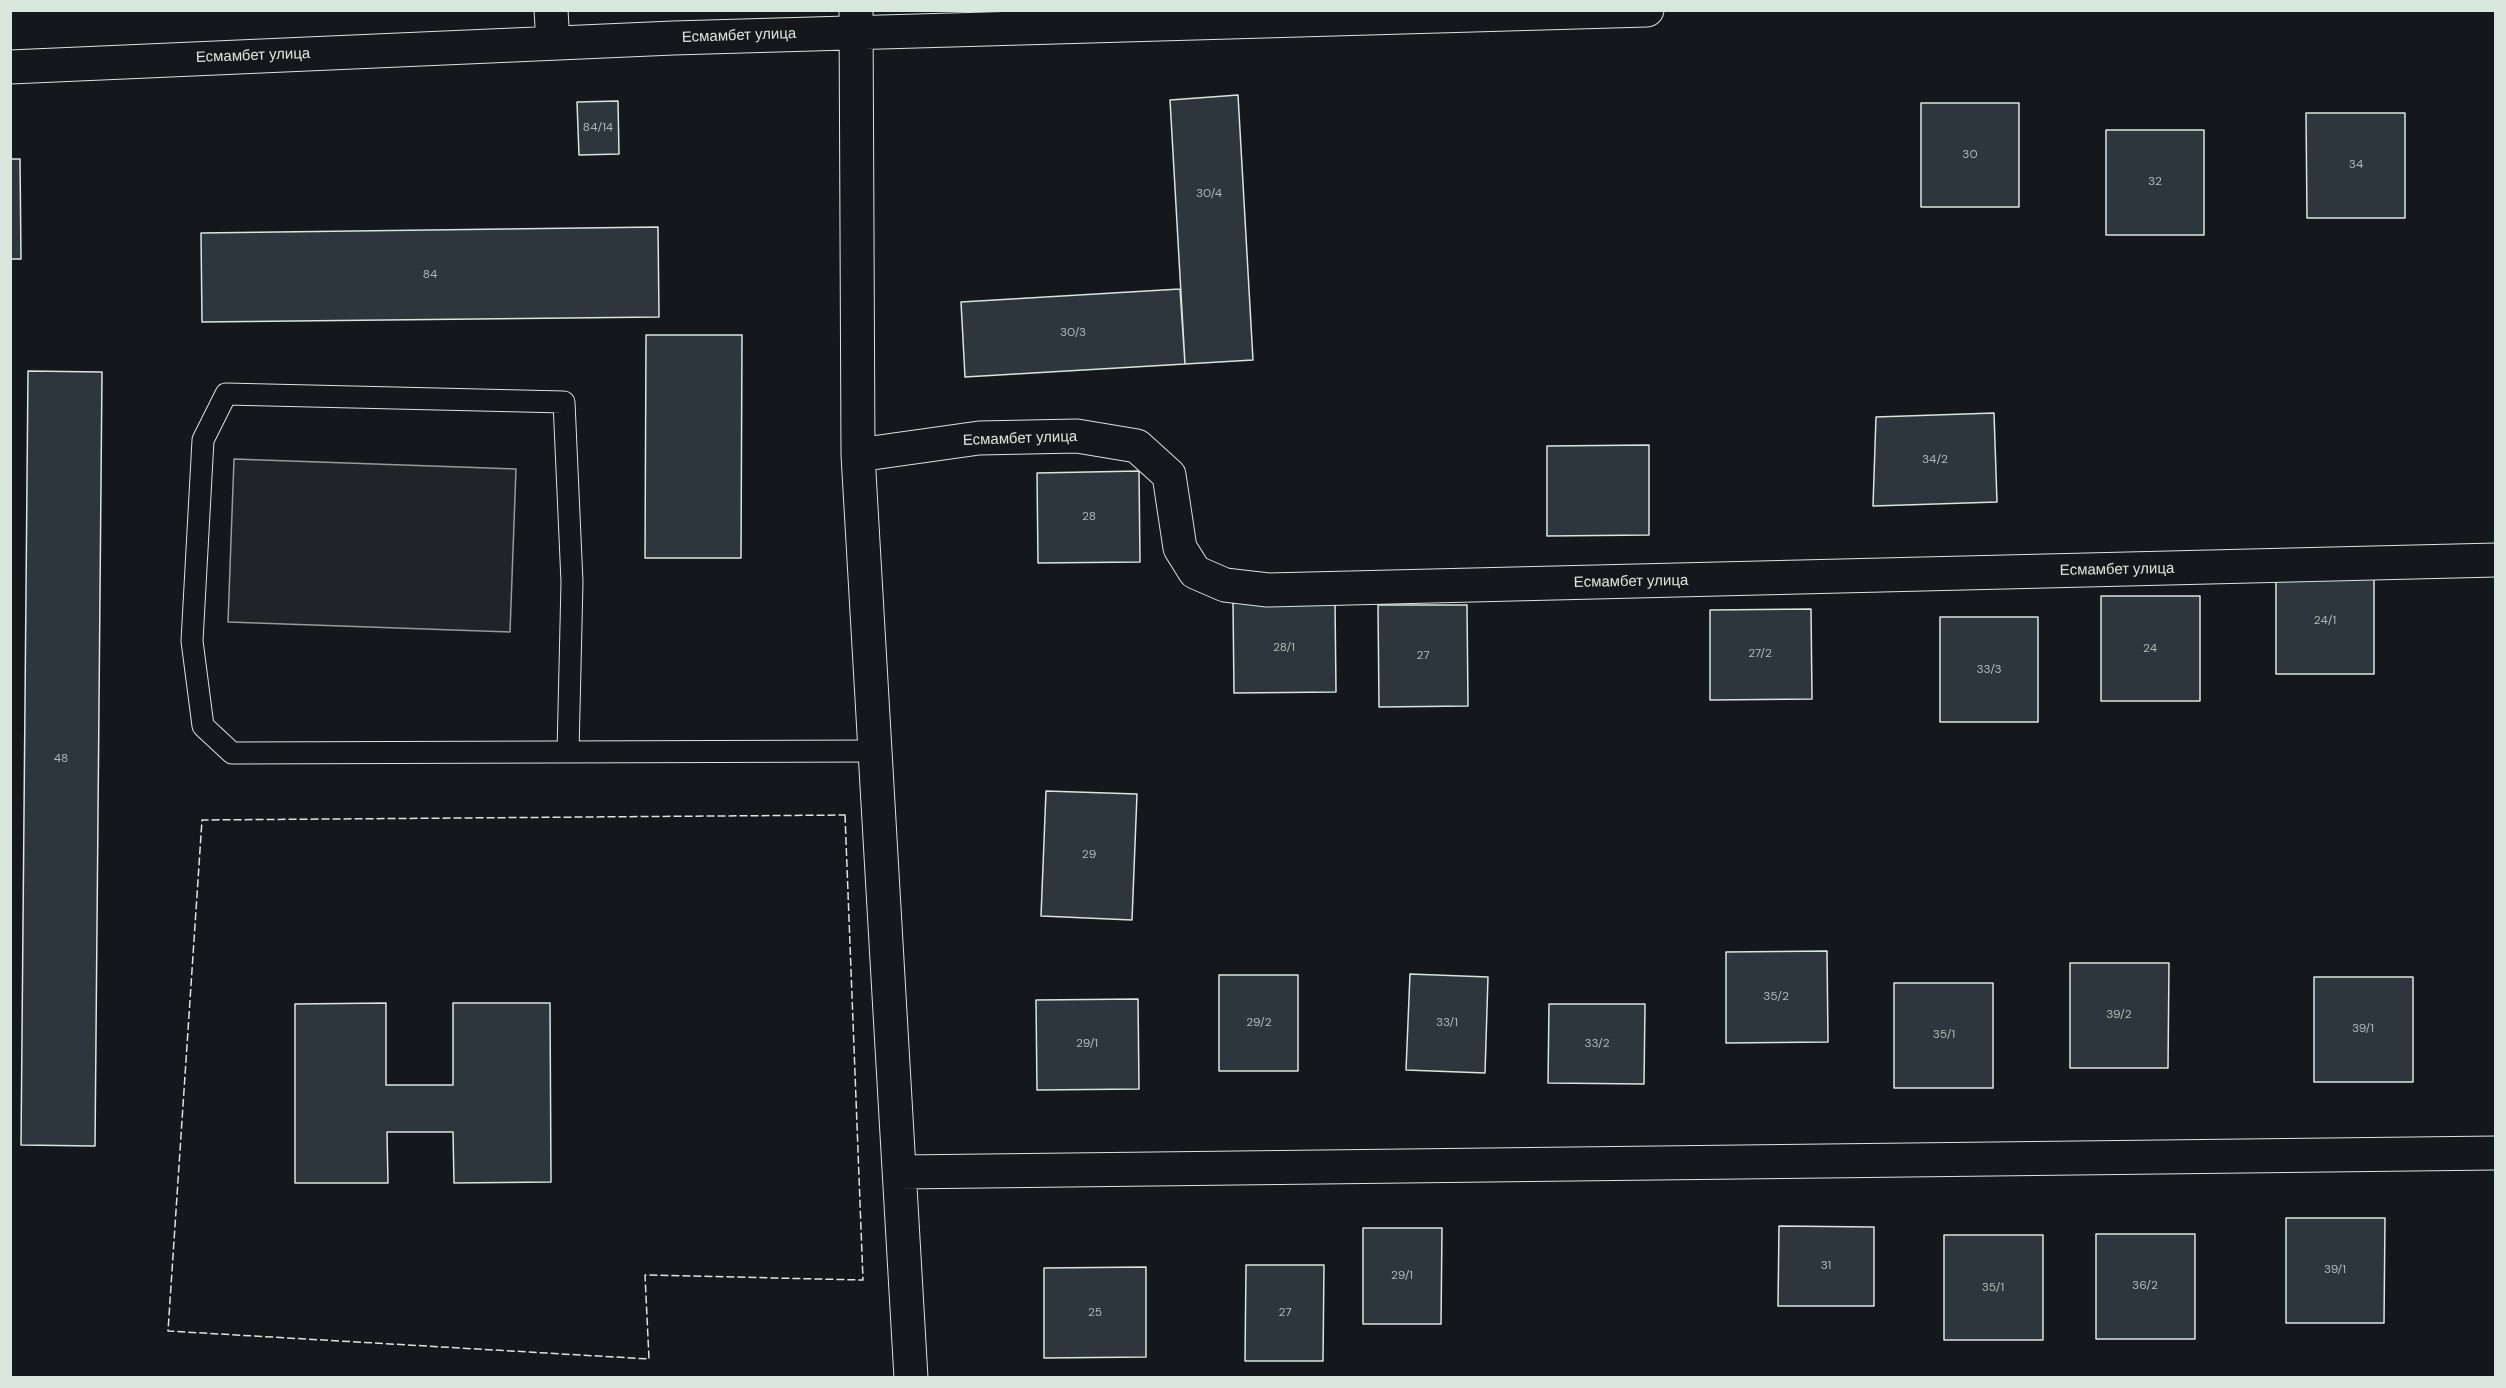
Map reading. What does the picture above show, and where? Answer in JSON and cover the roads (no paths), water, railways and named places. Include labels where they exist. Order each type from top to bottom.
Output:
[{"type":"street","points":[[551,10],[553,43]]},
{"type":"street","name":"Есмамбет улица","points":[[10,67],[553,43],[857,22],[1647,10]]},
{"type":"street","points":[[857,22],[858,455],[911,1377]]},
{"type":"street","name":"Есмамбет улица","points":[[858,455],[979,438],[1077,436],[1137,446],[1169,475],[1180,548],[1195,572],[1225,585],[1268,590],[2496,560]]},
{"type":"street","points":[[901,1172],[2496,1153]]},
{"type":"lane","points":[[568,752],[572,582],[564,402],[226,394],[203,440],[192,641],[203,726],[232,753],[568,752],[876,751]]}]
